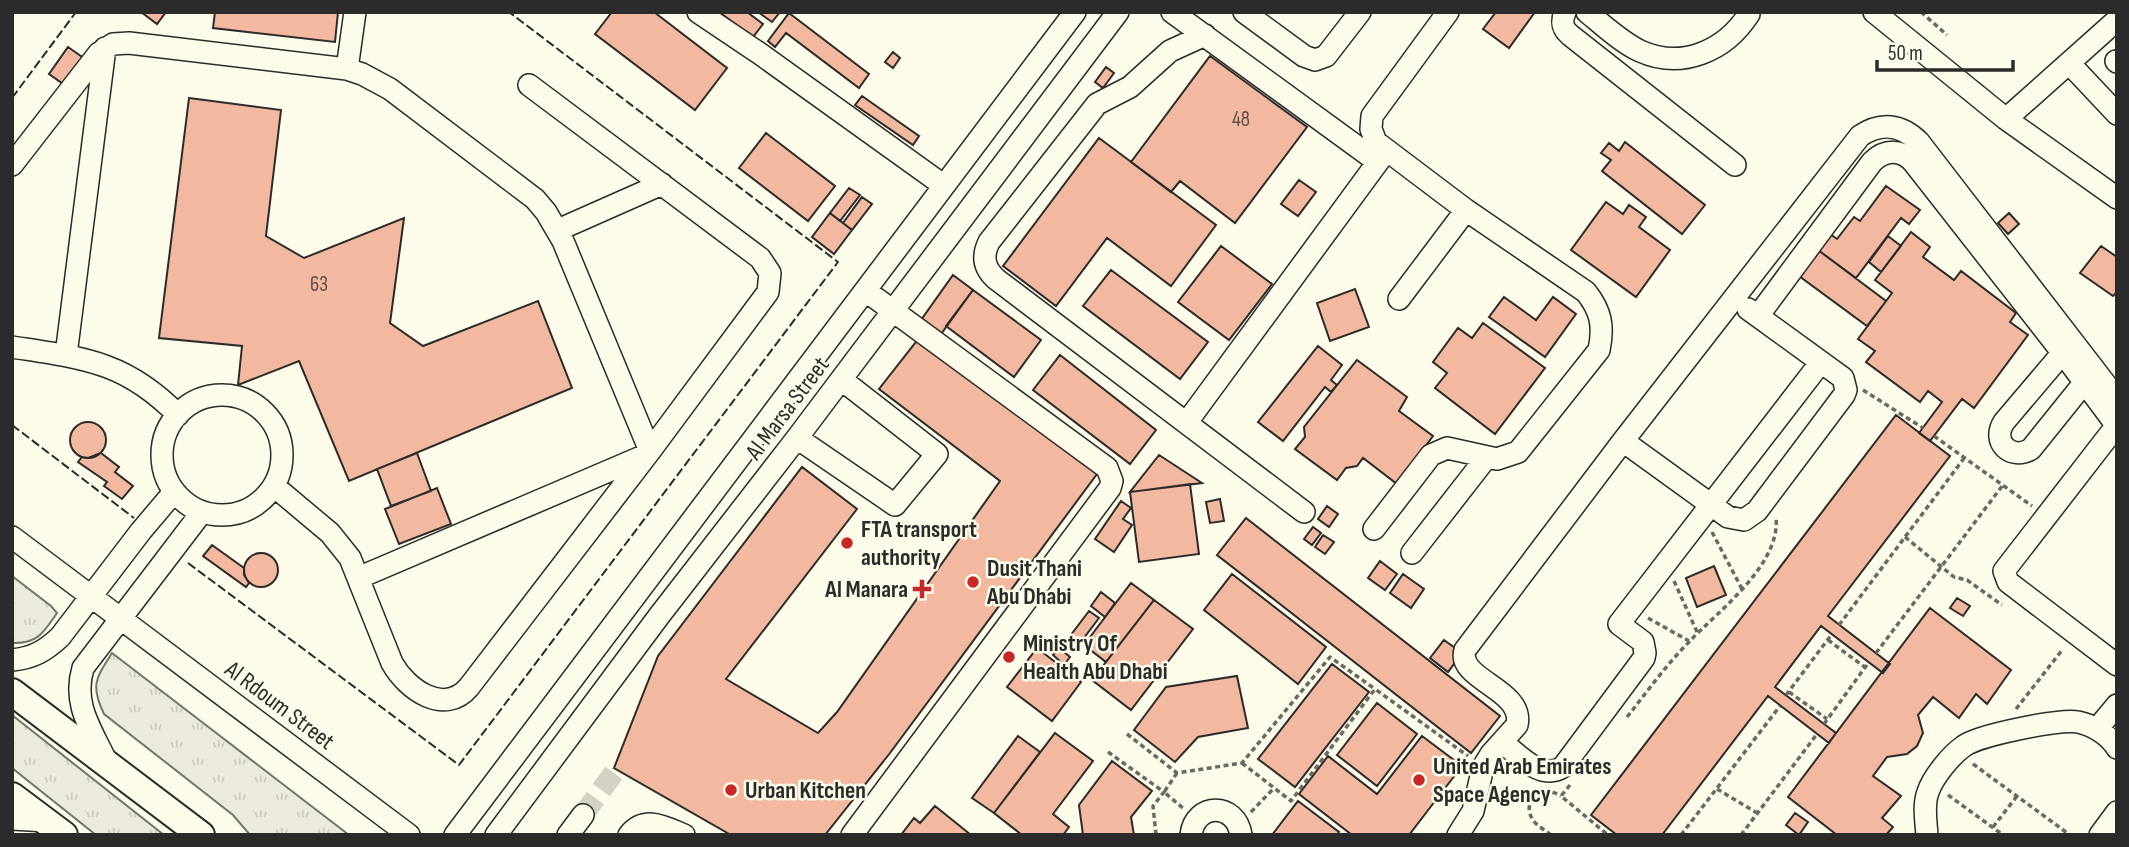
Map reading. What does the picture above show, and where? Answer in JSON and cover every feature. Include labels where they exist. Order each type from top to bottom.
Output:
[{"type":"main road","points":[[12,692],[201,835]]},
{"type":"main road","points":[[12,796],[55,828]]},
{"type":"street","points":[[347,69],[355,12]]},
{"type":"street","points":[[698,12],[759,52],[943,185]]},
{"type":"street","name":"Al Marsa Street","points":[[455,835],[1075,12]]},
{"type":"street","name":"Al Marsa Street","points":[[496,835],[1118,12]]},
{"type":"street","points":[[1172,12],[1382,157],[1466,210],[1586,292],[1596,304],[1602,334],[1599,350],[1518,452],[1508,457],[1486,458],[1456,449],[1438,450],[1431,455],[1374,529]]},
{"type":"street","points":[[1244,12],[1304,56],[1315,60],[1326,56],[1360,12]]},
{"type":"street","points":[[1382,157],[1371,129],[1372,116],[1448,12]]},
{"type":"street","points":[[1565,12],[1562,23],[1564,30],[1735,165]]},
{"type":"street","points":[[1587,12],[1637,49],[1661,58],[1700,55],[1723,43],[1742,25],[1749,14]]},
{"type":"street","points":[[1874,12],[2006,118],[2117,198]]},
{"type":"street","points":[[2006,118],[2117,20]]},
{"type":"street","points":[[1205,35],[1170,51],[1130,87],[1097,104],[989,242],[984,258],[990,273],[996,279],[1304,512]]},
{"type":"street","points":[[12,165],[99,53],[113,44],[129,43],[347,69],[362,74],[390,89],[535,199],[547,212],[558,230],[649,453]]},
{"type":"street","points":[[66,355],[105,48]]},
{"type":"street","points":[[2069,63],[2117,114]]},
{"type":"street","points":[[274,486],[330,533],[350,558],[396,670],[407,682],[436,700],[455,699],[470,687],[768,292],[770,283],[766,265],[760,258],[529,85]]},
{"type":"street","points":[[975,203],[975,188],[1017,130],[1014,122],[999,112]]},
{"type":"street","points":[[1458,835],[1473,811],[1483,767],[1517,725],[1518,713],[1508,699],[1466,665],[1465,650],[1853,144],[1869,130],[1880,126],[1902,128],[1911,134],[1977,230],[2068,347],[2117,399]]},
{"type":"street","points":[[1758,316],[1872,162],[1883,153],[1897,152],[1910,158],[1977,230]]},
{"type":"street","points":[[1187,422],[1382,157]]},
{"type":"street","points":[[558,230],[662,184]]},
{"type":"street","points":[[1399,299],[1466,210]]},
{"type":"street","points":[[852,835],[1110,488],[1112,481],[1107,468],[866,290]]},
{"type":"street","points":[[1623,441],[1707,510],[1744,520],[1757,511],[1846,390],[1843,378],[1734,299]]},
{"type":"street","points":[[12,347],[92,360],[116,369],[139,381],[177,415]]},
{"type":"street","points":[[2068,347],[2004,422],[1999,433],[2003,446],[2019,454],[2031,449],[2084,383]]},
{"type":"street","points":[[2068,347],[2084,383],[2117,425],[2005,567],[2005,579],[2117,665]]},
{"type":"street","points":[[1502,742],[1540,770],[1552,772],[1563,767],[1644,658],[1643,642],[1625,616],[1821,362]]},
{"type":"street","points":[[797,438],[895,505],[937,454],[842,380]]},
{"type":"street","points":[[212,396],[231,396],[250,402],[266,414],[277,429],[282,449],[282,468],[274,486],[261,502],[243,512],[223,515],[202,512],[187,504],[174,492],[165,473],[162,453],[166,433],[177,415],[193,403],[212,396]]},
{"type":"street","points":[[358,578],[649,453]]},
{"type":"street","points":[[1412,553],[1486,458]]},
{"type":"street","points":[[12,660],[32,657],[47,649],[60,637],[174,492]]},
{"type":"street","points":[[107,763],[81,708],[79,681],[90,656],[202,512]]},
{"type":"street","points":[[696,516],[722,537]]},
{"type":"street","name":"Al Rdoum Street","points":[[12,537],[409,835]]},
{"type":"street","points":[[635,597],[659,616]]},
{"type":"street","points":[[2097,729],[2117,705]]},
{"type":"street","points":[[1927,835],[1928,790],[1957,752],[1972,741],[2058,722],[2078,722],[2097,729],[2117,748]]},
{"type":"street","points":[[495,783],[520,803]]},
{"type":"street","points":[[1193,827],[1202,814],[1218,810],[1227,812],[1240,830]]},
{"type":"street","points":[[2100,835],[2117,812]]},
{"type":"street","points":[[569,835],[583,815]]},
{"type":"street","points":[[12,819],[55,828]]},
{"type":"street","points":[[629,835],[635,828],[649,823],[684,835]]},
{"type":"path","points":[[1921,12],[1947,35]]},
{"type":"path","points":[[1843,378],[1923,428]]},
{"type":"path","points":[[1934,436],[2045,516]]},
{"type":"path","points":[[1839,625],[1965,457]]},
{"type":"path","points":[[1876,653],[2003,485]]},
{"type":"path","points":[[1621,724],[1689,641],[1738,595],[1765,559],[1777,528],[1773,490]]},
{"type":"path","points":[[1707,510],[1742,589]]},
{"type":"path","points":[[1905,537],[1954,577],[1967,580],[2010,610]]},
{"type":"path","points":[[1666,563],[1698,634]]},
{"type":"path","points":[[1625,616],[1689,641]]},
{"type":"path","points":[[1832,634],[1787,694],[1826,722],[1869,662]]},
{"type":"path","points":[[1828,640],[1866,667]]},
{"type":"path","points":[[1995,735],[2064,647]]},
{"type":"path","points":[[1127,734],[1177,773],[1242,763],[1330,657],[1483,767]]},
{"type":"path","points":[[1242,763],[1291,801],[1375,689]]},
{"type":"path","points":[[1682,835],[1780,706]]},
{"type":"path","points":[[1741,835],[1817,734]]},
{"type":"path","points":[[1108,752],[1164,792],[1193,827]]},
{"type":"path","points":[[1957,752],[2067,834]]},
{"type":"path","points":[[1156,835],[1153,806],[1177,773]]},
{"type":"path","points":[[1561,796],[1578,775]]},
{"type":"path","points":[[1932,783],[2003,835]]},
{"type":"path","points":[[1240,830],[1274,788]]},
{"type":"path","points":[[1716,788],[1757,813]]},
{"type":"path","points":[[1551,835],[1533,820],[1530,809],[1534,797],[1544,791],[1561,796],[1608,835]]},
{"type":"path","points":[[1993,827],[2017,796]]},
{"type":"green space","points":[[12,576],[57,613],[39,636],[21,643],[12,643]]},
{"type":"green space","points":[[112,653],[349,835],[250,835],[233,815],[104,714],[96,689],[102,669]]},
{"type":"green space","points":[[12,715],[164,835],[96,835],[12,768]]},
{"type":"building","points":[[141,12],[166,12],[157,24]]},
{"type":"building","points":[[215,12],[338,12],[335,42],[213,28]]},
{"type":"building","points":[[612,12],[654,12],[727,68],[695,110],[595,34]]},
{"type":"building","points":[[719,12],[747,12],[763,24],[753,37]]},
{"type":"building","points":[[758,12],[780,12],[772,22]]},
{"type":"building","points":[[1496,12],[1535,12],[1509,48],[1483,29]]},
{"type":"building","points":[[789,13],[869,74],[859,88],[786,33],[775,47],[768,41]]},
{"type":"building","points":[[68,47],[85,59],[66,86],[49,74]]},
{"type":"building","points":[[893,52],[900,58],[893,68],[885,62]]},
{"type":"building","points":[[1210,56],[1307,127],[1235,223],[1180,181],[1171,192],[1131,162]]},
{"type":"building","points":[[1106,67],[1114,73],[1103,88],[1095,82]]},
{"type":"building","points":[[862,96],[919,136],[913,145],[855,105]]},
{"type":"building","points":[[189,98],[281,110],[266,236],[304,258],[404,218],[390,323],[423,346],[538,301],[572,388],[349,481],[299,361],[238,385],[242,346],[159,338]]},
{"type":"building","points":[[766,133],[835,186],[808,221],[739,168]]},
{"type":"building","points":[[1099,138],[1216,225],[1171,286],[1107,238],[1056,306],[1003,266]]},
{"type":"building","points":[[1625,142],[1705,205],[1682,234],[1602,171],[1611,160],[1601,153],[1609,143],[1619,151]]},
{"type":"building","points":[[1299,180],[1316,192],[1298,216],[1281,204]]},
{"type":"building","points":[[1886,186],[1920,210],[1909,224],[1901,218],[1856,278],[1818,250],[1830,234],[1837,239],[1854,217],[1860,221]]},
{"type":"building","points":[[849,188],[860,195],[840,221],[830,213]]},
{"type":"building","points":[[862,197],[872,204],[852,230],[843,223]]},
{"type":"building","points":[[1606,202],[1623,214],[1629,205],[1646,217],[1639,227],[1670,250],[1636,297],[1571,250]]},
{"type":"building","points":[[830,213],[852,230],[834,254],[812,237]]},
{"type":"building","points":[[2009,213],[2019,224],[2008,234],[1998,223]]},
{"type":"building","points":[[1911,232],[1930,247],[1923,257],[1954,280],[1961,271],[2016,313],[2010,322],[2028,335],[1974,408],[1962,399],[1930,441],[1919,433],[1942,402],[1928,391],[1920,402],[1866,362],[1875,351],[1858,339],[1892,293],[1875,280]]},
{"type":"building","points":[[1888,236],[1901,246],[1881,272],[1869,262]]},
{"type":"building","points":[[1221,246],[1272,284],[1229,340],[1178,302]]},
{"type":"building","points":[[2101,246],[2117,257],[2117,292],[2113,296],[2080,273]]},
{"type":"building","points":[[1818,250],[1886,301],[1867,326],[1799,276]]},
{"type":"building","points":[[1111,270],[1208,342],[1180,379],[1083,306]]},
{"type":"building","points":[[953,275],[973,290],[941,334],[921,320]]},
{"type":"building","points":[[1355,289],[1369,327],[1330,341],[1317,303]]},
{"type":"building","points":[[973,290],[1041,340],[1014,377],[946,326]]},
{"type":"building","points":[[1504,297],[1536,320],[1553,297],[1576,314],[1545,357],[1489,317]]},
{"type":"building","points":[[1483,323],[1545,368],[1495,434],[1435,388],[1447,373],[1433,362],[1458,328],[1472,338]]},
{"type":"building","name":"Dusit Thani Abu Dhabi","points":[[923,333],[1100,470],[890,753],[825,835],[731,835],[614,768],[658,656],[802,467],[857,509],[726,679],[818,733],[837,712],[1000,481],[879,389]]},
{"type":"building","points":[[1318,346],[1342,365],[1331,380],[1337,385],[1331,392],[1325,387],[1283,441],[1258,422]]},
{"type":"building","points":[[1060,355],[1156,430],[1130,464],[1033,390]]},
{"type":"building","points":[[1357,360],[1407,397],[1399,411],[1433,436],[1397,484],[1363,458],[1357,466],[1346,468],[1337,480],[1295,449],[1305,437],[1304,427]]},
{"type":"building","points":[[1896,415],[1950,456],[1828,616],[1890,664],[1883,673],[1821,626],[1775,687],[1836,733],[1829,743],[1768,696],[1662,835],[1617,835],[1591,815]]},
{"type":"building","points":[[88,422],[100,428],[106,440],[100,452],[88,458],[76,452],[70,440],[76,428]]},
{"type":"building","points":[[101,453],[119,467],[115,472],[133,486],[122,499],[104,486],[107,482],[78,462],[82,457],[88,458]]},
{"type":"building","points":[[417,453],[431,491],[391,506],[377,469]]},
{"type":"building","points":[[1159,455],[1202,483],[1130,492]]},
{"type":"building","points":[[1190,484],[1199,554],[1139,562],[1130,492]]},
{"type":"building","points":[[437,488],[451,524],[399,544],[385,509]]},
{"type":"building","points":[[1220,499],[1224,521],[1210,523],[1206,502]]},
{"type":"building","points":[[1121,501],[1131,508],[1123,519],[1132,525],[1114,552],[1095,539]]},
{"type":"building","points":[[1327,506],[1338,514],[1329,527],[1318,519]]},
{"type":"building","points":[[1246,518],[1500,716],[1471,753],[1217,555]]},
{"type":"building","points":[[1313,527],[1321,533],[1312,545],[1304,539]]},
{"type":"building","points":[[1323,535],[1334,542],[1325,554],[1315,547]]},
{"type":"building","points":[[212,545],[244,568],[244,575],[249,583],[246,587],[203,556]]},
{"type":"building","points":[[261,553],[273,558],[278,570],[273,582],[261,587],[249,582],[244,570],[249,558]]},
{"type":"building","points":[[1380,561],[1397,574],[1385,590],[1368,578]]},
{"type":"building","points":[[1714,566],[1726,595],[1697,607],[1686,578]]},
{"type":"building","points":[[1232,574],[1326,647],[1298,684],[1204,610]]},
{"type":"building","points":[[1403,574],[1424,589],[1411,608],[1390,593]]},
{"type":"building","points":[[1131,583],[1154,600],[1106,662],[1084,645]]},
{"type":"building","points":[[1101,592],[1115,603],[1105,617],[1091,606]]},
{"type":"building","points":[[1957,598],[1970,606],[1963,616],[1950,608]]},
{"type":"building","points":[[1154,600],[1193,629],[1131,710],[1092,680]]},
{"type":"building","points":[[1930,608],[2011,670],[1987,704],[1976,694],[1959,718],[1933,697],[1918,715],[1923,733],[1917,746],[1907,754],[1887,757],[1873,776],[1901,796],[1882,818],[1893,827],[1886,835],[1837,835],[1788,797]]},
{"type":"building","points":[[1089,611],[1099,618],[1074,651],[1064,644]]},
{"type":"building","points":[[1444,640],[1462,653],[1448,672],[1430,658]]},
{"type":"building","points":[[1037,648],[1081,682],[1052,721],[1007,687]]},
{"type":"building","points":[[1059,648],[1070,657],[1064,665],[1053,655]]},
{"type":"building","points":[[1332,664],[1369,692],[1295,787],[1258,759]]},
{"type":"building","points":[[1237,676],[1248,728],[1198,737],[1175,762],[1134,730],[1166,687]]},
{"type":"building","points":[[1377,703],[1417,734],[1377,786],[1337,755]]},
{"type":"building","points":[[1055,733],[1093,761],[1053,814],[1069,827],[1063,835],[1022,835],[994,813]]},
{"type":"building","points":[[1018,736],[1040,752],[994,813],[972,798]]},
{"type":"building","name":"United Arab Emirates Space Agency","points":[[1422,736],[1462,766],[1409,835],[1352,835],[1299,794],[1328,756],[1377,794]]},
{"type":"building","points":[[1112,761],[1152,791],[1131,817],[1134,835],[1083,835],[1079,805]]},
{"type":"building","points":[[1298,801],[1339,832],[1337,835],[1272,835]]},
{"type":"building","points":[[935,806],[971,835],[901,835],[914,818],[920,823]]},
{"type":"building","points":[[1795,813],[1808,822],[1799,835],[1786,825]]},
{"type":"tunnel","points":[[583,815],[616,770]]},
{"type":"fence","points":[[12,98],[76,12]]},
{"type":"fence","points":[[188,563],[459,765],[838,262],[509,12]]},
{"type":"fence","points":[[12,425],[134,518]]},
{"type":"place","name":"FTA transport authority","points":[[847,543]]},
{"type":"place","name":"Dusit Thani Abu Dhabi","points":[[973,582]]},
{"type":"place","name":"Al Manara","points":[[922,589]]},
{"type":"place","name":"Ministry Of Health Abu Dhabi","points":[[1009,657]]},
{"type":"place","name":"United Arab Emirates Space Agency","points":[[1419,780]]},
{"type":"place","name":"Urban Kitchen","points":[[731,790]]}]
